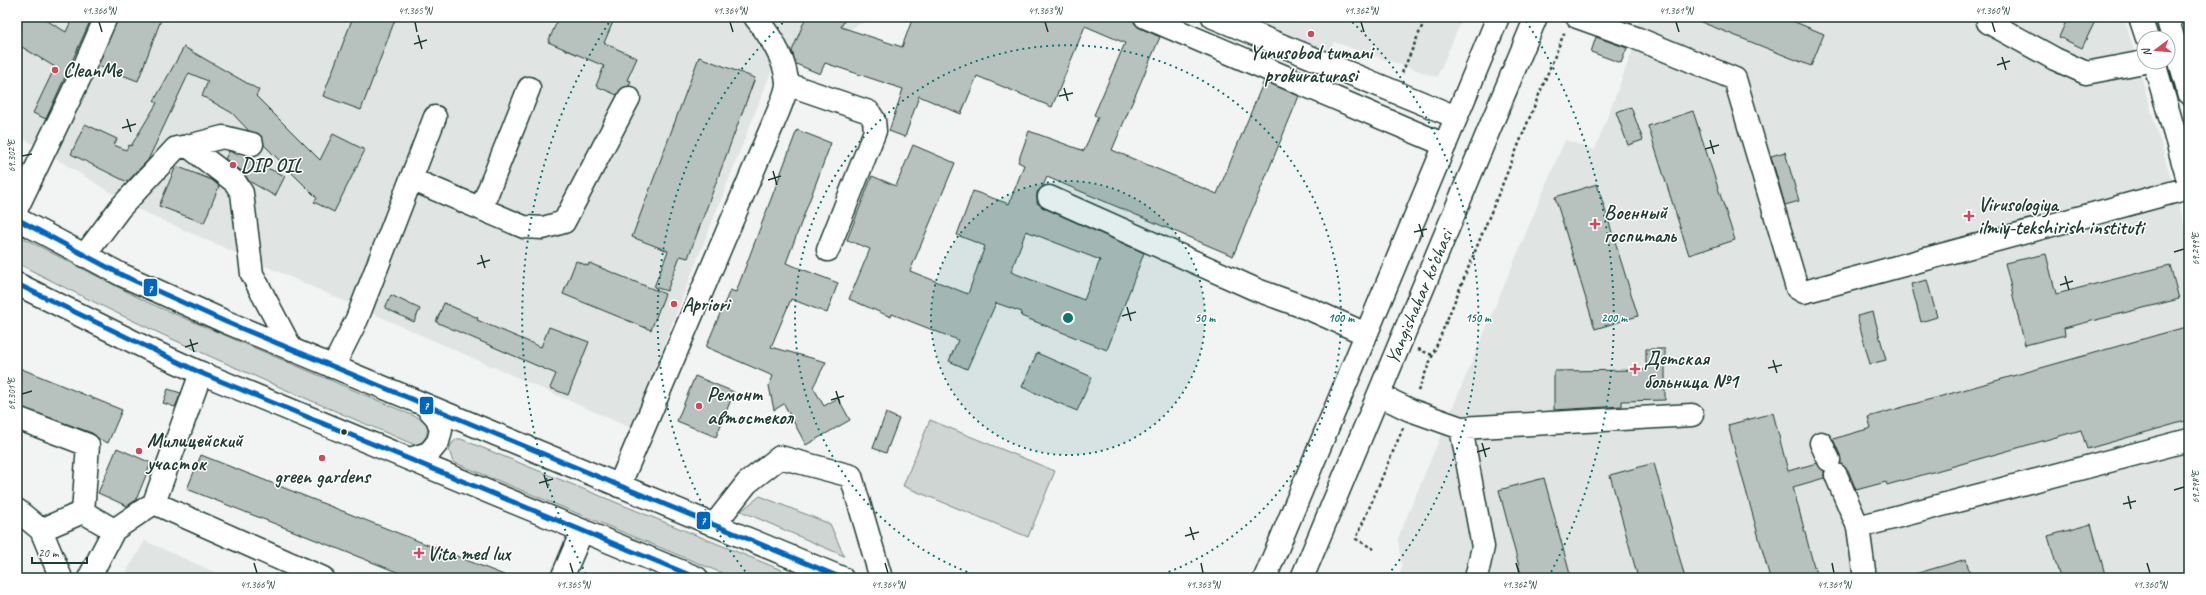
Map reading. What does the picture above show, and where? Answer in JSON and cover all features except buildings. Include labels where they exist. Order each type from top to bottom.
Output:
[{"type":"main road","points":[[17,208],[79,79],[106,17]]},
{"type":"main road","points":[[619,486],[770,131],[787,84],[779,58],[767,32],[755,17]]},
{"type":"main road","points":[[1145,17],[1445,145]]},
{"type":"main road","points":[[1213,17],[1456,117]]},
{"type":"main road","name":"Yangishahar ko‘chasi","points":[[1302,578],[1536,17]]},
{"type":"main road","points":[[2140,17],[2144,30]]},
{"type":"main road","points":[[2168,17],[2189,92]]},
{"type":"main road","points":[[1572,21],[1636,38],[1735,79],[1797,288],[1804,292],[2189,188]]},
{"type":"main road","points":[[1988,22],[2086,73],[2136,64]]},
{"type":"main road","points":[[1496,23],[1498,40],[1505,45],[1515,46],[1525,43]]},
{"type":"main road","name":"Yangishahar ko‘chasi","points":[[1265,578],[1496,23]]},
{"type":"main road","points":[[2156,70],[2189,183]]},
{"type":"main road","points":[[787,84],[868,112],[874,120],[875,131],[828,250]]},
{"type":"main road","points":[[481,208],[529,88]]},
{"type":"main road","points":[[411,179],[524,227],[543,228],[564,222],[629,98]]},
{"type":"main road","points":[[333,367],[357,319],[435,117]]},
{"type":"main road","points":[[84,256],[120,208],[176,148],[223,137],[252,144]]},
{"type":"main road","points":[[188,146],[235,182],[242,193],[252,274],[292,350]]},
{"type":"main road","points":[[1049,197],[1257,290],[1312,310],[1366,334]]},
{"type":"main road","points":[[17,219],[84,256],[160,293],[426,406],[842,578]]},
{"type":"main road","points":[[17,284],[142,346],[201,373],[696,578]]},
{"type":"main road","points":[[89,578],[114,530],[154,503],[201,373]]},
{"type":"main road","points":[[1379,395],[1410,410],[1462,428],[1692,414]]},
{"type":"main road","points":[[410,459],[430,453],[438,442],[441,430],[437,418],[426,406]]},
{"type":"main road","points":[[17,418],[88,445],[83,512]]},
{"type":"main road","points":[[1462,428],[1483,547],[1476,578]]},
{"type":"main road","points":[[1858,527],[2189,440]]},
{"type":"main road","points":[[714,525],[747,483],[780,457],[851,476],[881,578]]},
{"type":"main road","points":[[1829,459],[1858,527],[1865,578]]},
{"type":"main road","points":[[154,503],[322,578]]},
{"type":"main road","points":[[17,510],[41,530],[61,578]]},
{"type":"main road","points":[[83,512],[114,530]]},
{"type":"main road","points":[[41,530],[83,512]]},
{"type":"main road","points":[[568,576],[582,531]]},
{"type":"path","points":[[1405,96],[1402,72],[1426,17]]},
{"type":"path","points":[[1374,549],[1356,539],[1572,21]]},
{"type":"shaded area","points":[[17,17],[874,17],[773,67],[631,428],[137,209],[17,134]]},
{"type":"shaded area","points":[[1241,17],[1463,17],[1437,77],[1334,42],[1329,52]]},
{"type":"shaded area","points":[[1639,17],[2124,17],[2136,58],[2136,70],[2139,70],[2189,241],[2189,578],[1398,578],[1402,569],[1398,538],[1565,140],[1595,150],[1635,44]]},
{"type":"shaded area","points":[[17,235],[149,303],[426,421],[428,429],[426,436],[422,442],[415,445],[214,358],[66,288],[17,263]]},
{"type":"shaded area","points":[[930,420],[1055,471],[1028,537],[903,486]]},
{"type":"shaded area","points":[[457,439],[461,439],[801,578],[734,578],[453,462],[449,450],[452,443]]},
{"type":"shaded area","points":[[760,496],[830,524],[844,556],[741,511]]},
{"type":"shaded area","points":[[145,541],[228,578],[127,578],[127,571]]},
{"type":"transit line","name":"7","points":[[17,219],[122,275],[226,322],[842,578]]},
{"type":"transit line","name":"7","points":[[17,284],[201,373],[697,578]]},
{"type":"place","name":"Yunusobod tumani prokuraturasi","points":[[1311,34]]},
{"type":"place","name":"CleanMe","points":[[55,70]]},
{"type":"place","name":"DIP OIL","points":[[233,165]]},
{"type":"place","name":"Virusologiya ilmiy-tekshirish instituti","points":[[1969,216]]},
{"type":"place","name":"Военный госпиталь","points":[[1595,224]]},
{"type":"place","name":"Apriori","points":[[674,304]]},
{"type":"place","name":"Детская больница №1","points":[[1635,369]]},
{"type":"place","name":"Ремонт автостекол","points":[[699,406]]},
{"type":"place","name":"Милицейский участок","points":[[139,451]]},
{"type":"place","name":"green gardens","points":[[322,458]]},
{"type":"place","name":"Vita med lux","points":[[419,553]]}]
